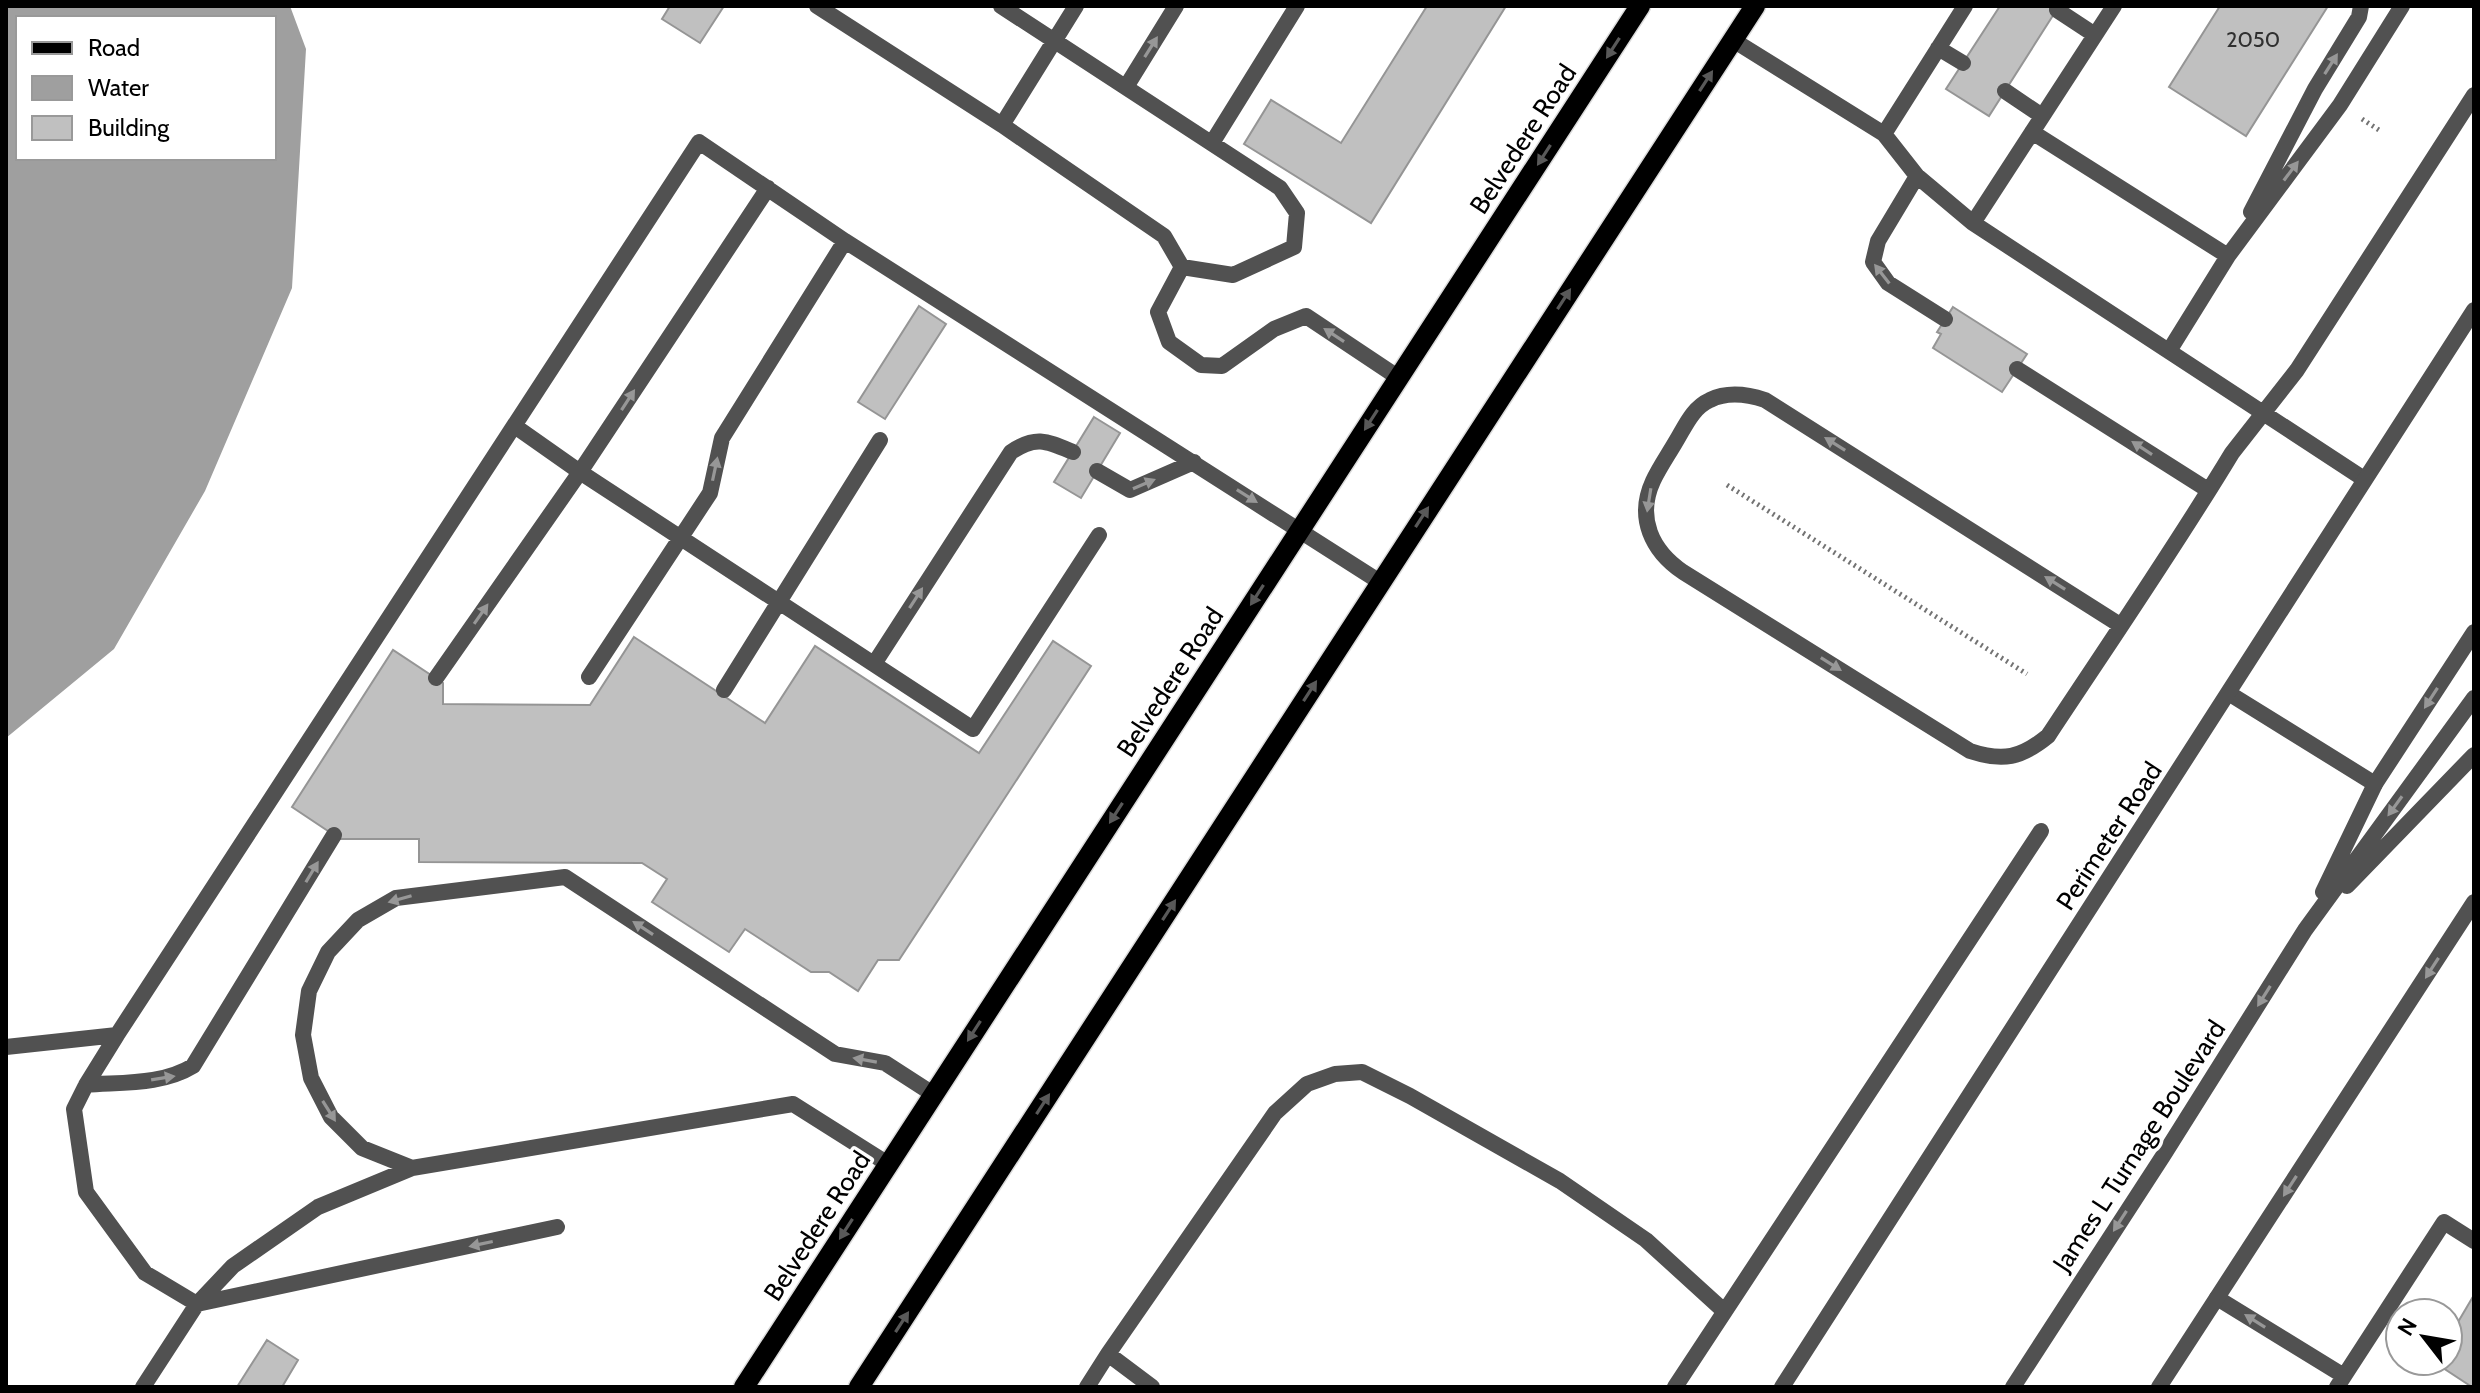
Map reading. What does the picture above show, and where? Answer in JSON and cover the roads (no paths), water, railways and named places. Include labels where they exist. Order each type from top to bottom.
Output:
[{"type":"main road","name":"Belvedere Road","points":[[744,1387],[1640,6]]},
{"type":"main road","points":[[859,1387],[1755,6]]},
{"type":"street","points":[[817,6],[1002,125],[1164,236],[1182,267]]},
{"type":"street","points":[[1001,6],[1280,188],[1297,213],[1294,247],[1233,275],[1182,267]]},
{"type":"street","points":[[1002,125],[1076,6]]},
{"type":"street","points":[[1126,87],[1176,6]]},
{"type":"street","points":[[1212,143],[1297,6]]},
{"type":"street","points":[[1884,134],[1965,6]]},
{"type":"street","points":[[1973,223],[2114,6]]},
{"type":"street","points":[[2169,351],[2228,256],[2315,89],[2359,17],[2361,6]]},
{"type":"street","points":[[2228,256],[2340,105],[2402,6]]},
{"type":"street","points":[[2057,10],[2095,35]]},
{"type":"street","points":[[1733,40],[1884,134],[1917,176],[1973,223],[2364,479]]},
{"type":"street","points":[[1938,48],[1963,63]]},
{"type":"street","points":[[2005,91],[2042,116]]},
{"type":"street","points":[[2120,625],[1765,400],[1747,394],[1709,400],[1694,411],[1652,482],[1646,502],[1647,524],[1654,543],[1666,560],[1970,751],[1990,757],[2012,757],[2032,749],[2048,736],[2232,453],[2297,370],[2474,95]]},
{"type":"street","points":[[2032,132],[2228,256]]},
{"type":"street","points":[[557,1227],[197,1304],[145,1273],[86,1192],[74,1109],[117,1035],[699,142],[845,241],[1380,582]]},
{"type":"street","points":[[1917,176],[1878,241],[1873,262],[1888,283],[1945,319]]},
{"type":"street","points":[[436,678],[580,472],[768,188]]},
{"type":"street","points":[[589,677],[710,493],[722,438],[845,241]]},
{"type":"street","points":[[1182,267],[1158,312],[1169,342],[1201,365],[1222,366],[1274,329],[1306,316],[1399,378]]},
{"type":"street","name":"Perimeter Road","points":[[1782,1387],[2474,310]]},
{"type":"street","points":[[2017,369],[2208,490]]},
{"type":"street","points":[[516,427],[973,729],[1099,535]]},
{"type":"street","points":[[724,690],[880,440]]},
{"type":"street","points":[[874,664],[1011,452],[1022,444],[1034,441],[1047,441],[1073,452]]},
{"type":"street","points":[[1097,471],[1130,490],[1194,462]]},
{"type":"street","name":"James L Turnage Boulevard","points":[[2305,930],[2375,784],[2474,632]]},
{"type":"street","points":[[2230,694],[2375,784]]},
{"type":"street","name":"James L Turnage Boulevard","points":[[2013,1387],[2305,930],[2474,698]]},
{"type":"street","points":[[2305,930],[2474,755]]},
{"type":"street","points":[[1675,1387],[2041,831]]},
{"type":"street","points":[[86,1085],[177,1076],[193,1066],[334,835]]},
{"type":"street","points":[[412,1168],[362,1148],[331,1117],[311,1078],[303,1035],[309,991],[328,952],[358,920],[396,898],[565,877],[835,1054],[885,1063],[933,1094]]},
{"type":"street","points":[[2159,1387],[2474,902]]},
{"type":"street","points":[[6,1047],[117,1035]]},
{"type":"street","points":[[1087,1387],[1275,1113],[1307,1084],[1335,1074],[1362,1072],[1560,1181],[1646,1240],[1724,1311]]},
{"type":"street","points":[[143,1387],[197,1304],[233,1266],[318,1207],[412,1168],[793,1104],[888,1164]]},
{"type":"street","points":[[2217,1298],[2341,1382],[2444,1222],[2474,1241]]},
{"type":"street","points":[[1108,1354],[1152,1387]]},
{"type":"water","points":[[6,6],[290,6],[306,49],[292,288],[205,491],[114,649],[6,738]]}]
